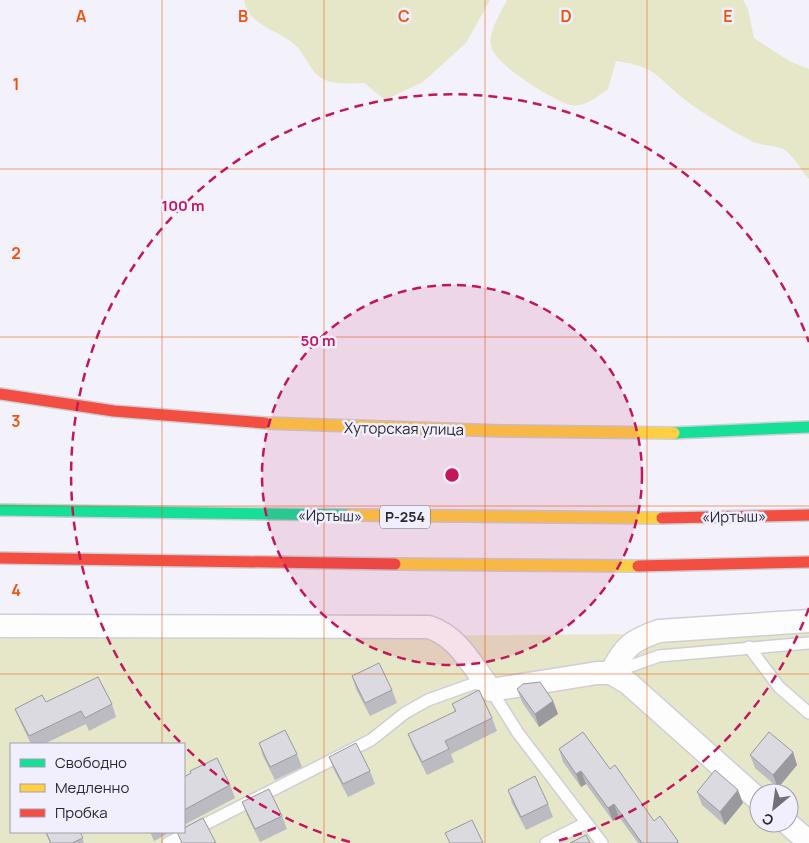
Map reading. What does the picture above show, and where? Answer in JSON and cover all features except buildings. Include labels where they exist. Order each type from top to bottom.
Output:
[{"type":"main road","name":"Хуторская улица","points":[[0,394],[76,408],[324,427],[582,433],[750,432],[809,428]]},
{"type":"main road","name":"«Иртыш»","points":[[0,510],[593,519],[809,514]]},
{"type":"main road","points":[[0,558],[608,567],[809,562]]},
{"type":"street","points":[[611,673],[620,654],[636,638],[659,631],[809,621]]},
{"type":"street","points":[[0,626],[430,627],[444,632],[456,642],[487,685],[611,673],[628,683],[749,791]]},
{"type":"street","points":[[799,833],[809,842]]},
{"type":"lane","points":[[611,673],[659,656],[809,643]]},
{"type":"lane","points":[[749,647],[779,687],[809,713]]},
{"type":"lane","points":[[168,843],[371,740],[405,713],[428,700],[487,685],[518,733],[602,843]]},
{"type":"lane","points":[[546,843],[586,823]]},
{"type":"green space","points":[[244,0],[490,0],[466,43],[423,82],[385,100],[364,83],[335,83],[320,77],[295,45],[251,16]]},
{"type":"green space","points":[[507,0],[743,0],[748,9],[754,38],[789,61],[809,69],[809,179],[785,150],[756,143],[730,129],[690,104],[654,73],[640,66],[616,61],[608,89],[580,105],[575,106],[562,102],[538,89],[502,63],[491,46],[493,28]]},
{"type":"green space","points":[[809,628],[809,843],[0,843],[0,639],[759,633]]},
{"type":"traffic: fast","points":[[674,433],[809,427]]},
{"type":"traffic: fast","points":[[0,510],[349,515]]},
{"type":"traffic: slow","points":[[265,423],[503,431],[674,433]]},
{"type":"traffic: slow","points":[[349,515],[662,518]]},
{"type":"traffic: slow","points":[[395,564],[638,566]]},
{"type":"traffic: jam","points":[[0,394],[114,411],[265,423]]},
{"type":"traffic: jam","points":[[662,518],[809,515]]},
{"type":"traffic: jam","points":[[0,558],[395,564]]},
{"type":"traffic: jam","points":[[638,566],[809,562]]}]
